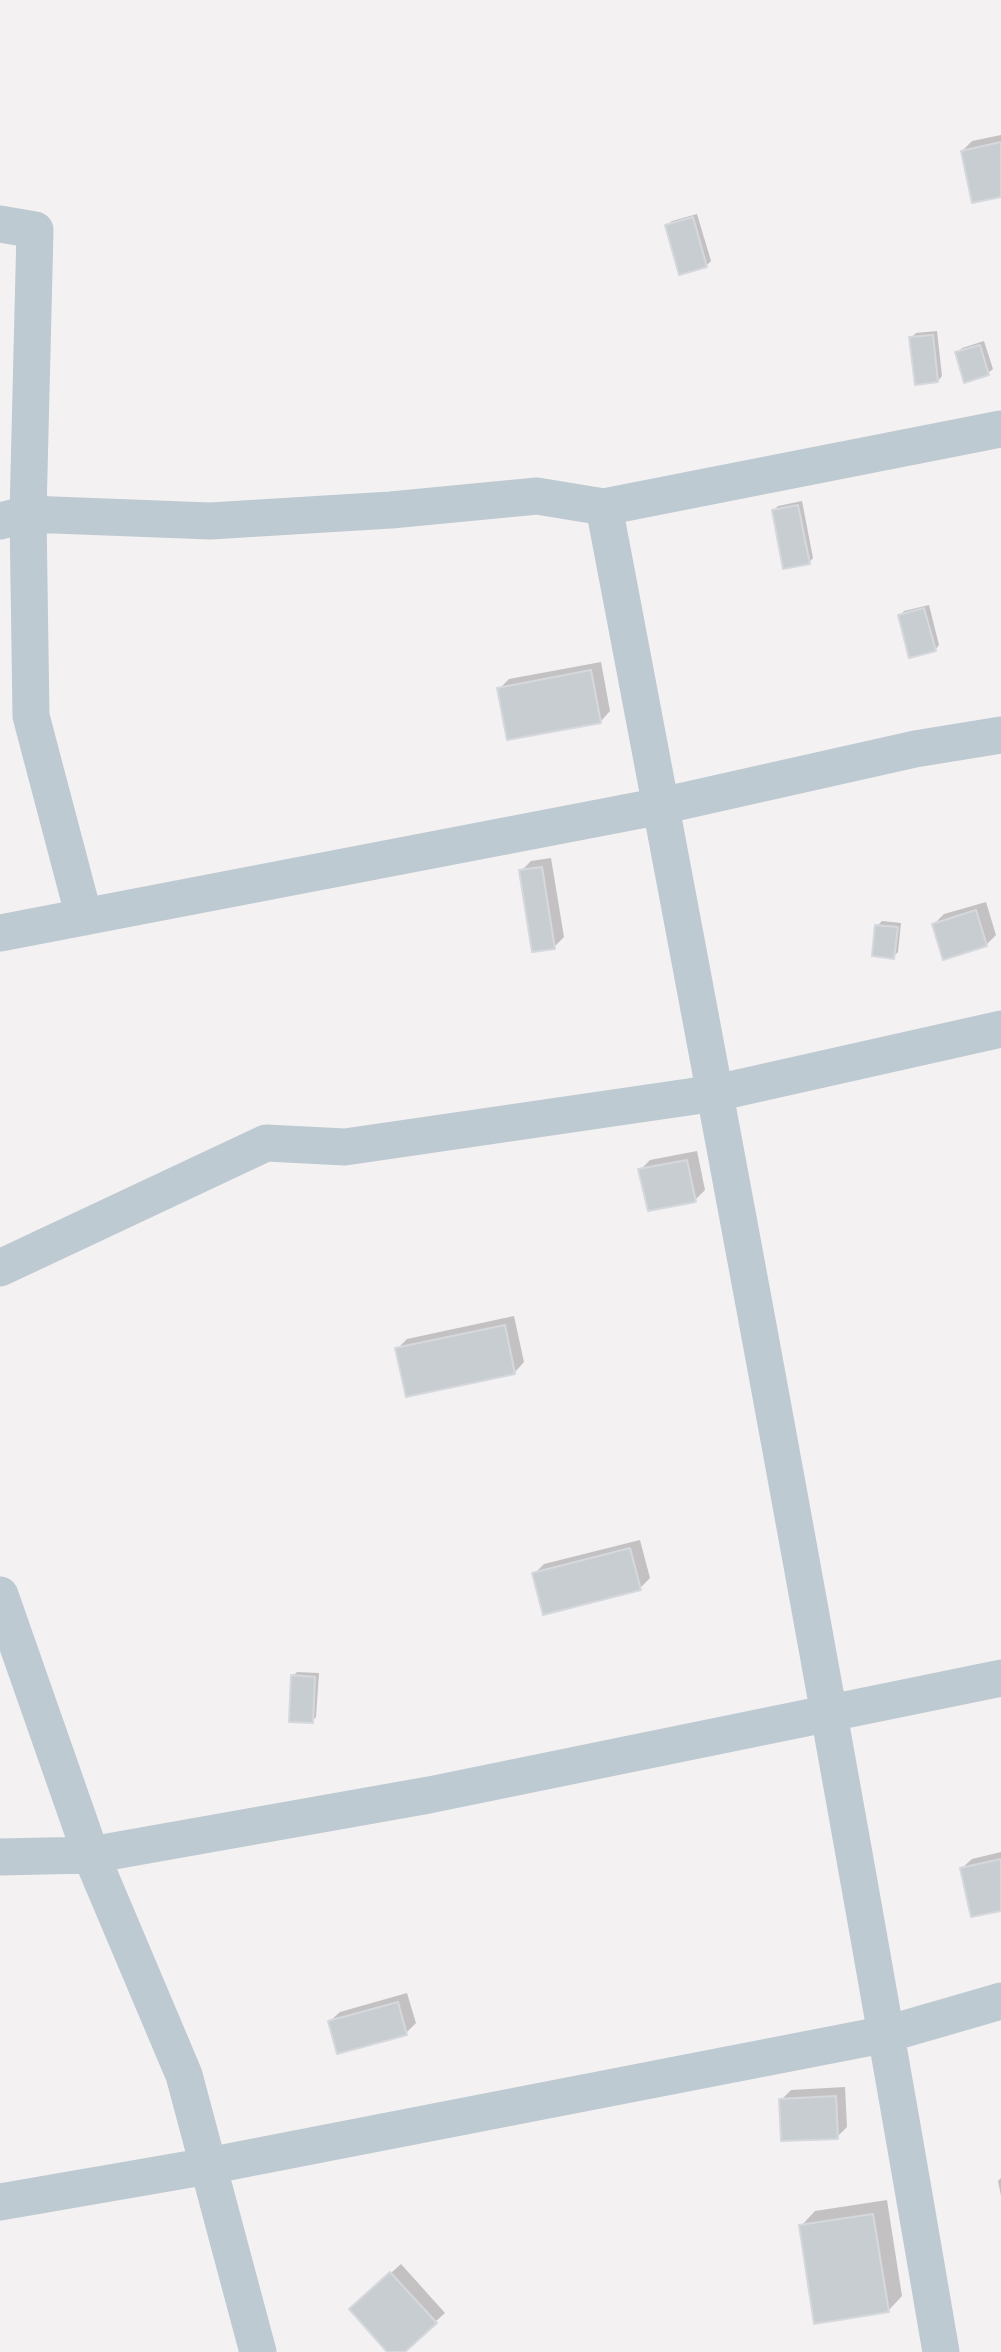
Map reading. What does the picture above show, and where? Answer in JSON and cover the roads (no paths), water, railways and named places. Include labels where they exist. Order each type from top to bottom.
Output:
[{"type":"street","points":[[0,223],[35,230],[14,517],[31,716],[84,917]]},
{"type":"street","points":[[14,517],[210,521],[391,510],[537,496],[604,507],[1001,429]]},
{"type":"street","points":[[604,507],[716,1093],[887,2034],[941,2352]]},
{"type":"street","points":[[0,933],[661,806],[915,748],[1001,736]]},
{"type":"street","points":[[0,1268],[266,1143],[345,1147],[716,1093],[1001,1029]]},
{"type":"street","points":[[0,1595],[91,1854],[184,2075],[258,2352]]},
{"type":"street","points":[[0,1857],[91,1854],[429,1795],[1001,1678]]},
{"type":"street","points":[[0,2202],[208,2166],[887,2034],[1001,2001]]}]
